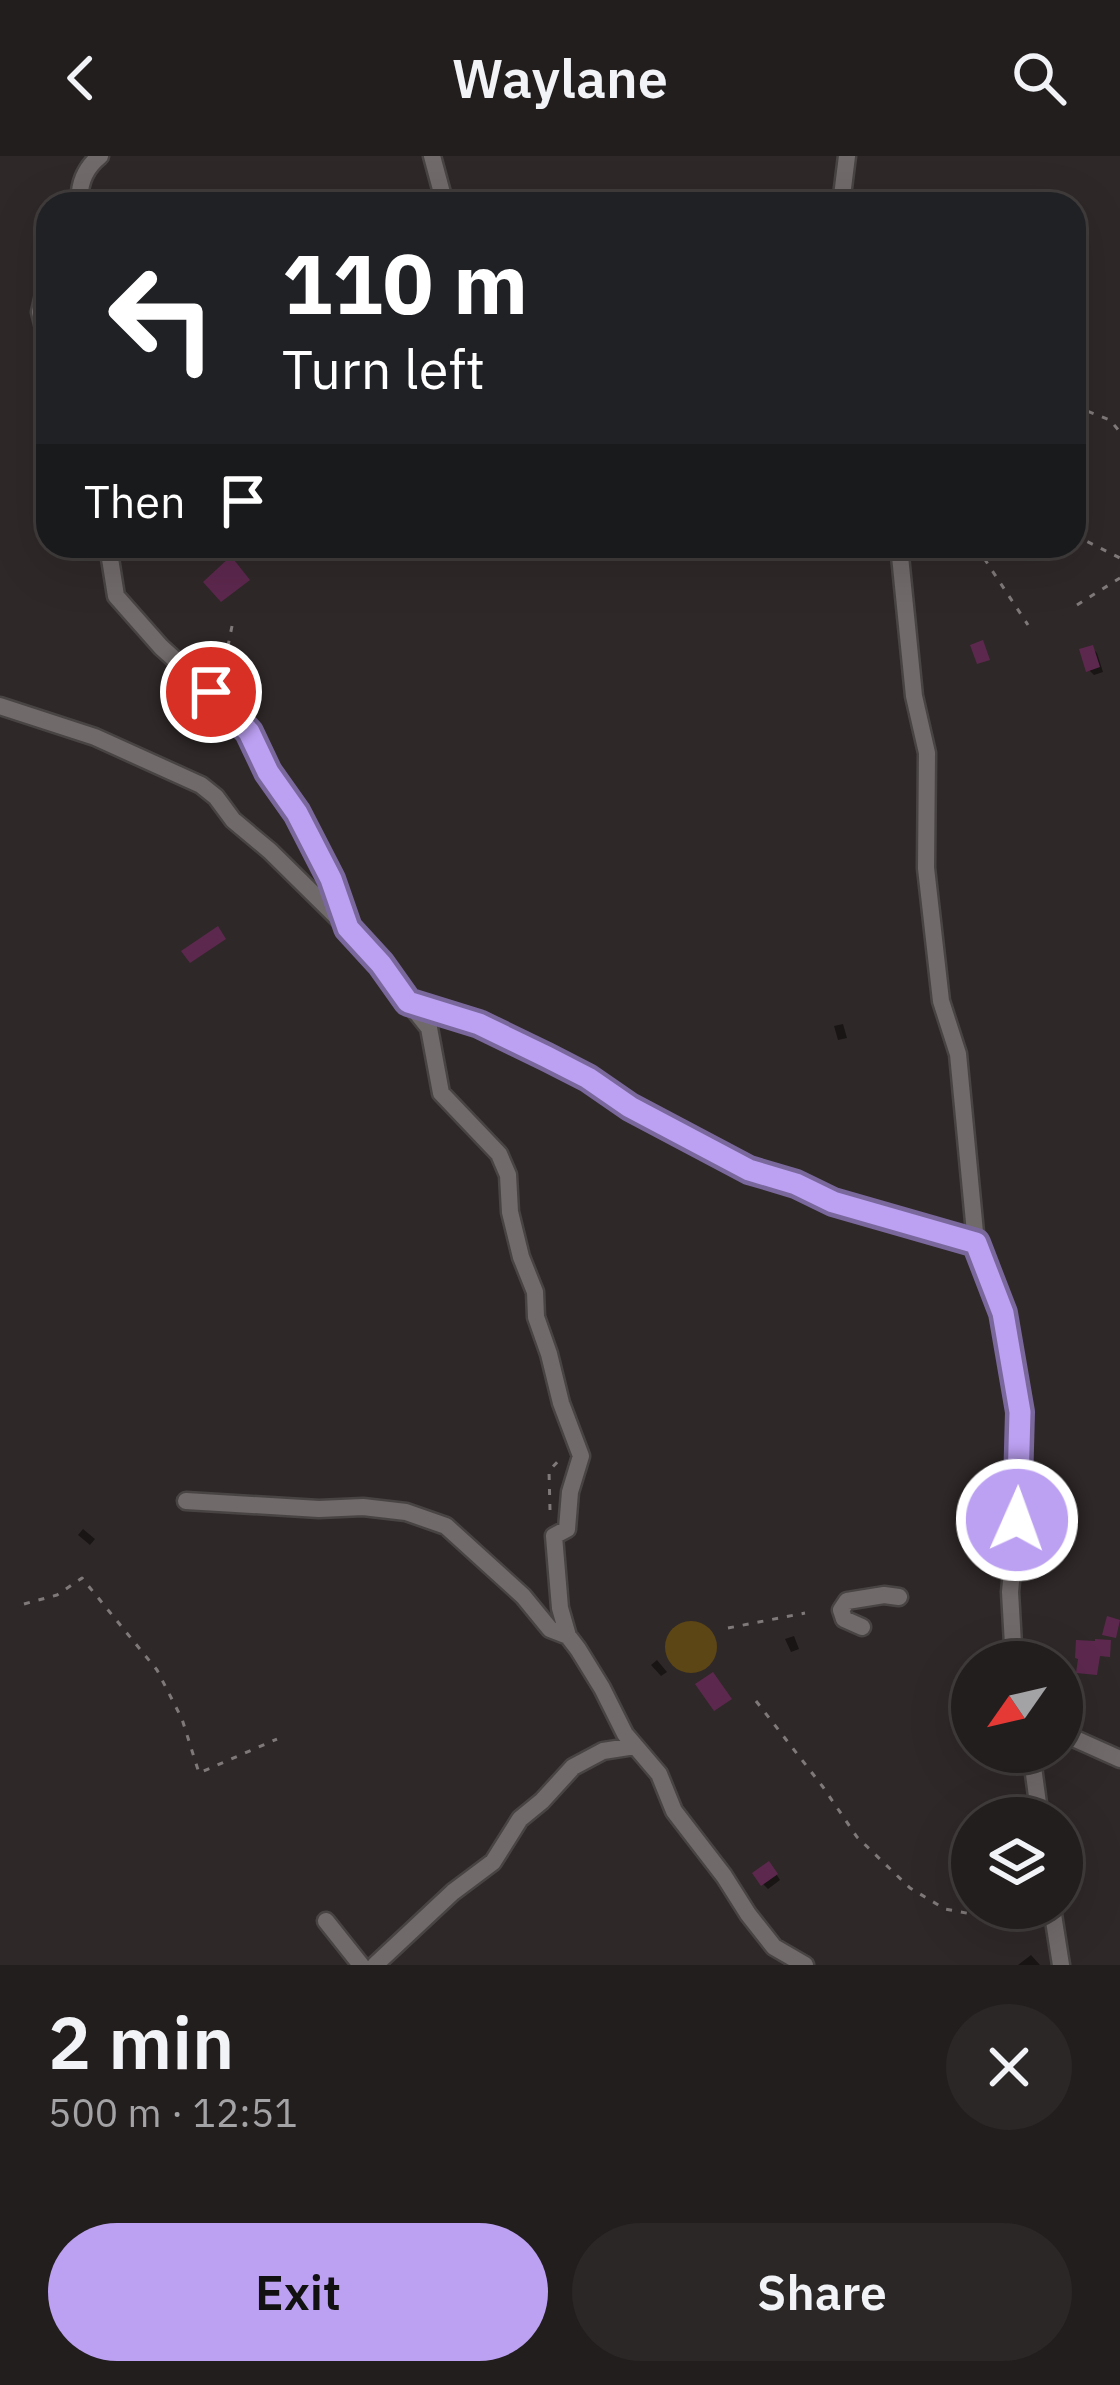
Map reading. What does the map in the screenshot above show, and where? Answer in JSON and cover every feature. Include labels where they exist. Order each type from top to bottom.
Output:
[{"type":"street","points":[[79,192],[100,156]]},
{"type":"street","points":[[432,156],[442,192]]},
{"type":"street","points":[[842,192],[847,156]]},
{"type":"street","points":[[110,558],[116,596],[249,732],[331,879],[348,928]]},
{"type":"street","points":[[899,558],[914,696],[928,754],[926,868],[941,1001],[958,1054],[976,1243],[1003,1313],[1020,1412],[1010,1592],[1013,1641]]},
{"type":"street","points":[[0,706],[95,737],[201,785],[348,928],[429,1028],[441,1093],[499,1154],[508,1175],[509,1212],[535,1292],[536,1317],[581,1456],[570,1492],[567,1529],[554,1536],[560,1608],[568,1636],[602,1688],[626,1743],[659,1774],[674,1810],[748,1914],[774,1947],[805,1965]]},
{"type":"street","points":[[408,1002],[479,1024],[547,1057],[749,1170],[796,1184],[833,1202],[976,1243]]},
{"type":"street","points":[[187,1501],[363,1507],[406,1512],[446,1526],[523,1596],[550,1629],[568,1636]]},
{"type":"street","points":[[862,1628],[844,1618],[841,1610],[847,1601],[884,1595],[899,1598]]},
{"type":"street","points":[[375,1965],[440,1903],[494,1862],[520,1820],[573,1767],[626,1743]]},
{"type":"street","points":[[1083,1743],[1120,1760]]},
{"type":"street","points":[[326,1922],[361,1965]]},
{"type":"street","points":[[1055,1929],[1061,1965]]},
{"type":"path","points":[[1086,411],[1110,420],[1120,432]]},
{"type":"path","points":[[1110,420],[1120,415]]},
{"type":"path","points":[[1086,542],[1120,558]]},
{"type":"path","points":[[984,558],[1028,625]]},
{"type":"path","points":[[1077,605],[1120,578]]},
{"type":"path","points":[[211,692],[222,678],[232,626]]},
{"type":"path","points":[[24,1604],[57,1595],[82,1578],[157,1670],[182,1719],[199,1773],[278,1739]]},
{"type":"path","points":[[728,1628],[805,1613]]},
{"type":"path","points":[[756,1701],[857,1837],[910,1888],[951,1910]]},
{"type":"shaded area","points":[[691,1621],[710,1628],[717,1647],[710,1666],[691,1673],[672,1666],[665,1647],[672,1628]]},
{"type":"building","points":[[229,558],[250,580],[221,602],[203,582]]},
{"type":"building","points":[[983,640],[990,660],[977,664],[970,645]]},
{"type":"building","points":[[1093,645],[1100,667],[1086,672],[1079,649]]},
{"type":"building","points":[[218,926],[226,939],[190,963],[181,951]]},
{"type":"building","points":[[1107,1616],[1120,1620],[1116,1638],[1102,1635]]},
{"type":"building","points":[[1076,1640],[1111,1640],[1110,1657],[1100,1656],[1097,1675],[1083,1674],[1083,1641]]},
{"type":"building","points":[[713,1672],[732,1699],[714,1711],[695,1684]]},
{"type":"building","points":[[769,1861],[778,1874],[761,1886],[752,1873]]},
{"type":"route","points":[[211,692],[249,732],[268,772],[297,813],[331,879],[348,928],[408,1002],[479,1024],[547,1057],[749,1170],[796,1184],[833,1202],[976,1243],[1003,1313],[1020,1412],[1017,1520]]}]
